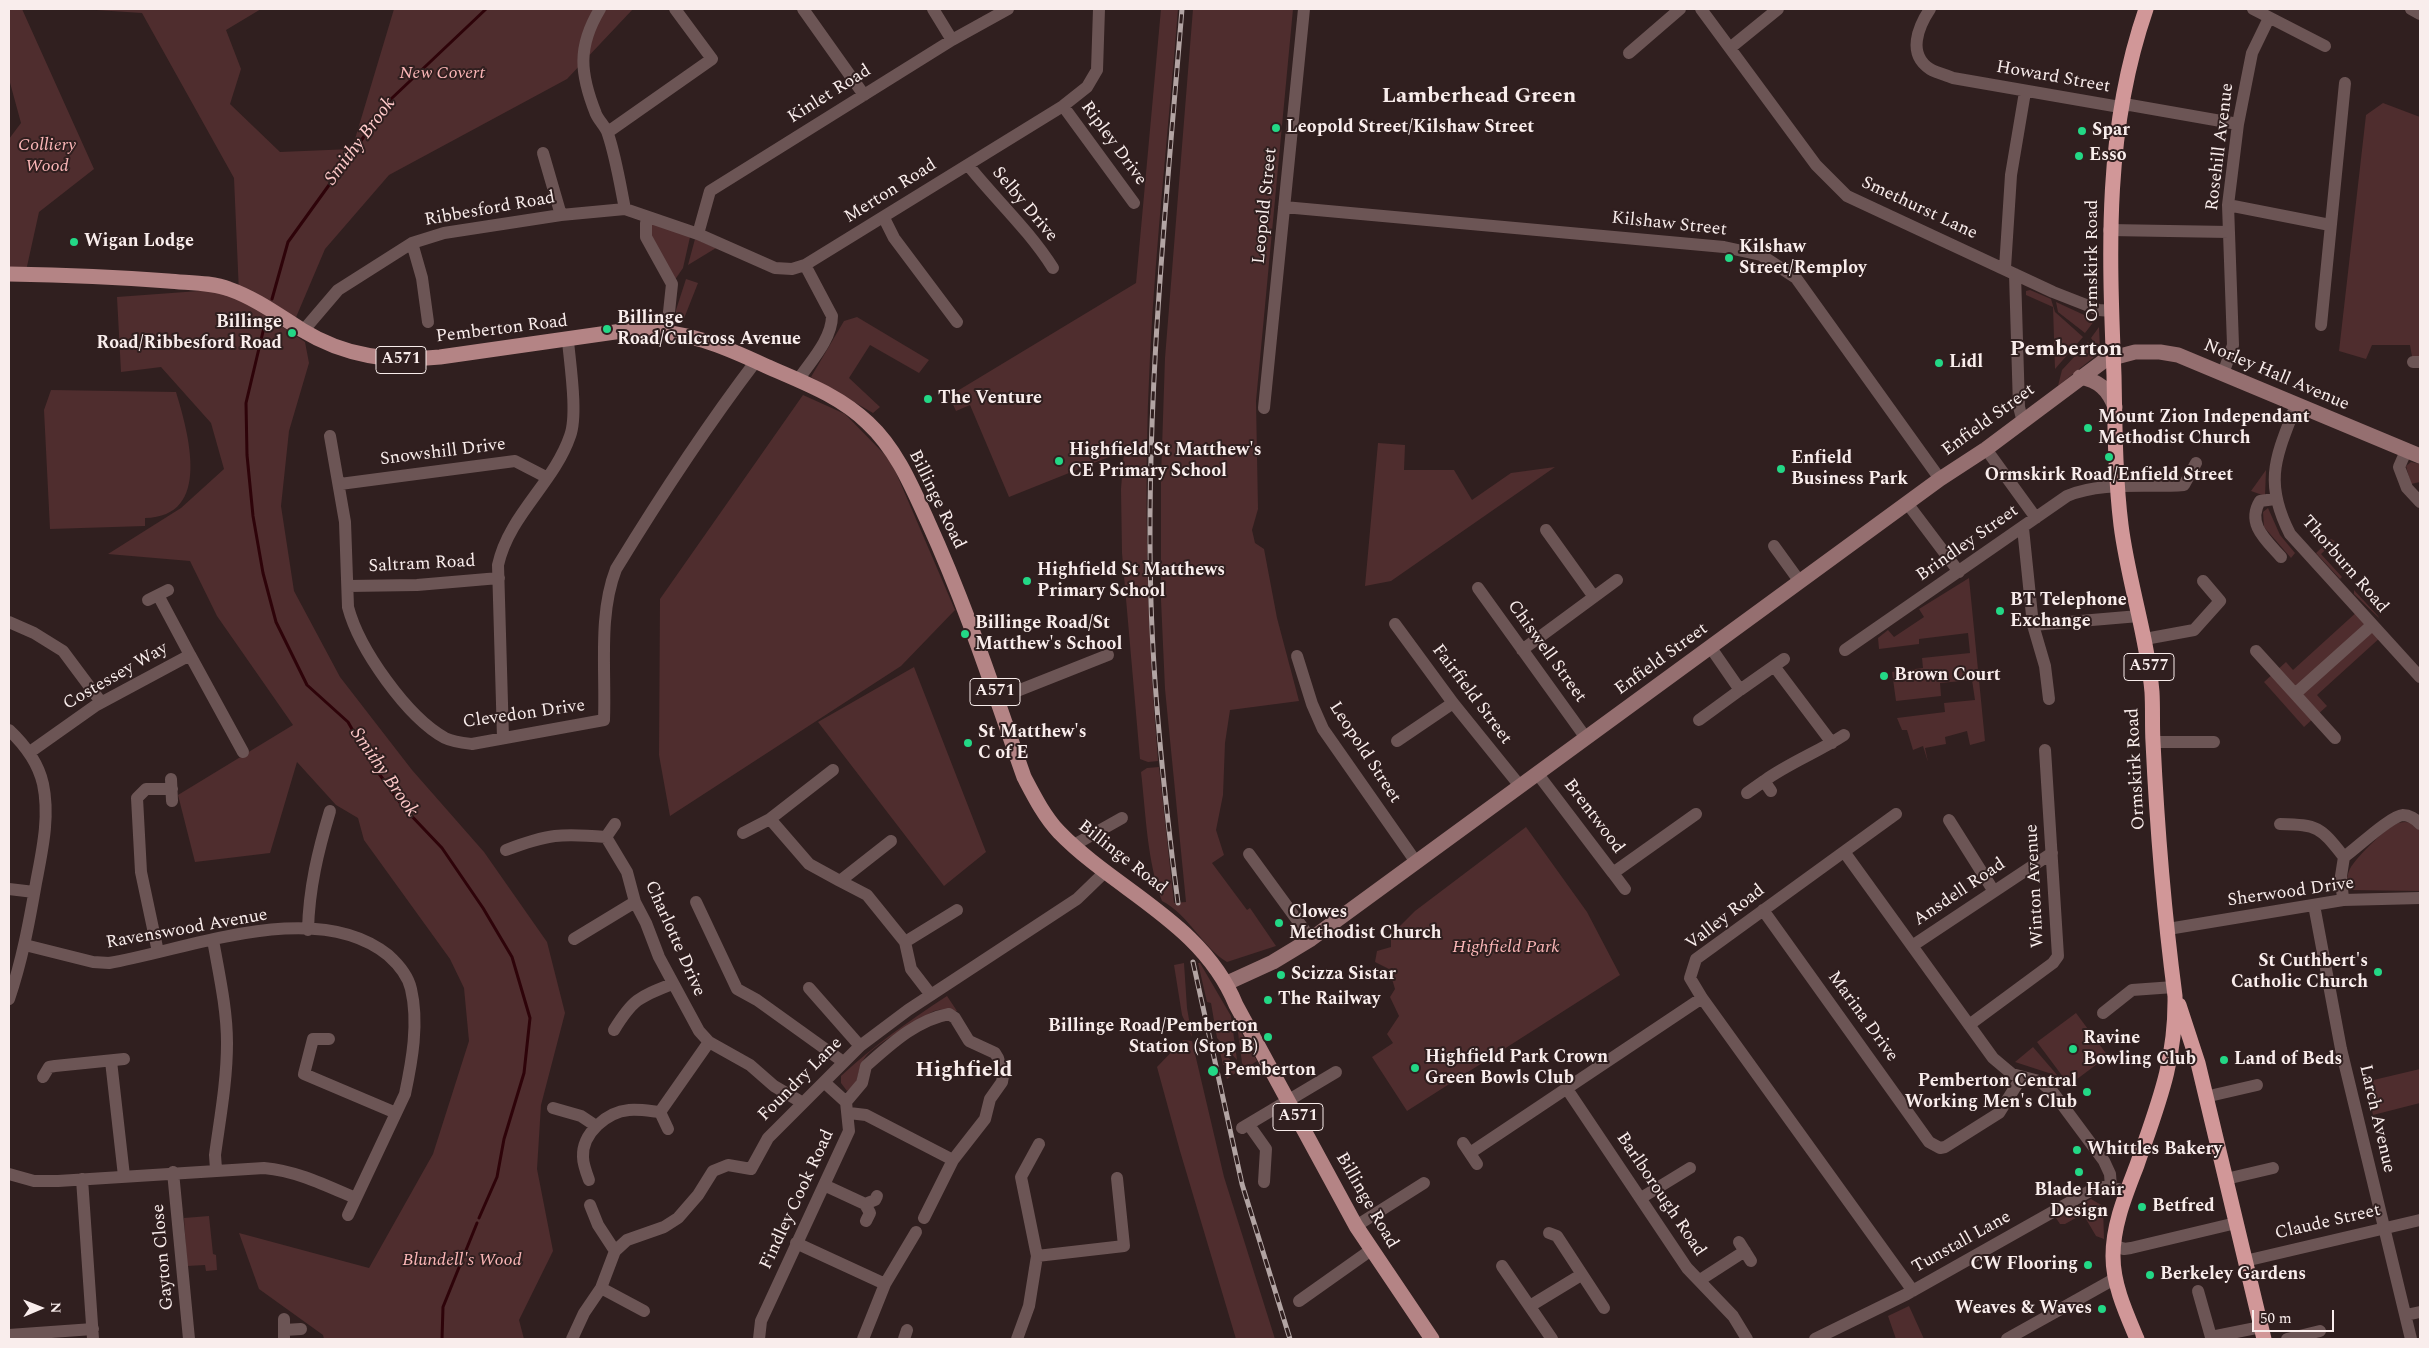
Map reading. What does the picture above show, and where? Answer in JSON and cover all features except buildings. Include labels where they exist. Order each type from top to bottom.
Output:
[{"type":"highway","name":"Ormskirk Road","points":[[2137,1339],[2116,1278],[2114,1245],[2118,1219],[2169,1069],[2174,1040],[2175,992],[2153,742],[2152,694],[2144,639],[2121,525],[2111,311],[2109,230],[2112,185],[2122,105],[2138,32],[2146,9]]},
{"type":"highway","name":"A577","points":[[2175,992],[2198,1063],[2262,1333]]},
{"type":"highway","points":[[2169,1069],[2184,1058],[2198,1063]]},
{"type":"main road","name":"Pemberton Road","points":[[9,274],[134,279],[222,287],[268,308],[303,331],[350,353],[381,359],[408,360],[568,340],[636,329],[667,331],[704,339],[798,380]]},
{"type":"main road","name":"Billinge Road","points":[[798,380],[838,399],[854,410],[887,444],[900,463],[957,590],[1024,778],[1036,800],[1058,831],[1106,871],[1166,915],[1227,983],[1236,1005],[1356,1226],[1432,1339]]},
{"type":"street","points":[[600,9],[591,25],[582,49],[586,83],[597,116],[608,132],[625,209]]},
{"type":"street","points":[[608,132],[712,59],[675,9]]},
{"type":"street","points":[[803,9],[864,95]]},
{"type":"street","points":[[933,9],[952,40]]},
{"type":"street","name":"Kinlet Road","points":[[698,234],[710,192],[952,40],[1008,9]]},
{"type":"street","name":"Merton Road","points":[[625,209],[698,234],[776,268],[792,269],[806,265],[1063,106],[1088,87],[1096,70],[1099,9]]},
{"type":"street","name":"Leopold Street","points":[[1264,408],[1304,9]]},
{"type":"street","points":[[1629,53],[1680,9]]},
{"type":"street","name":"Smethurst Lane","points":[[1700,9],[1816,165],[1848,196],[2053,292],[2099,310],[2111,311]]},
{"type":"street","points":[[1730,48],[1778,9]]},
{"type":"street","name":"Howard Street","points":[[1930,9],[1919,26],[1916,39],[1919,57],[1930,69],[1953,78],[2025,92],[2114,106],[2122,105],[2238,124]]},
{"type":"street","points":[[2253,9],[2325,46]]},
{"type":"street","points":[[2411,9],[2420,14]]},
{"type":"street","name":"Rosehill Avenue","points":[[2223,374],[2234,345],[2228,205],[2238,124],[2252,53],[2268,18]]},
{"type":"street","points":[[2322,324],[2345,83]]},
{"type":"street","points":[[2024,422],[2019,407],[2010,271],[2012,175],[2025,92]]},
{"type":"street","name":"Ripley Drive","points":[[1063,106],[1134,203]]},
{"type":"street","points":[[543,152],[561,215]]},
{"type":"street","name":"Selby Drive","points":[[968,165],[992,196],[1035,240],[1053,268]]},
{"type":"street","points":[[2228,205],[2330,225]]},
{"type":"street","name":"Kilshaw Street","points":[[1284,207],[1724,246],[1761,255],[1796,278],[1940,479]]},
{"type":"street","name":"Ribbesford Road","points":[[303,331],[338,290],[412,243],[444,233],[561,215],[625,209]]},
{"type":"street","points":[[884,218],[894,238],[957,322]]},
{"type":"street","points":[[646,223],[646,237],[672,284],[667,331]]},
{"type":"street","points":[[2109,230],[2229,232]]},
{"type":"street","points":[[412,243],[422,278],[428,322]]},
{"type":"street","points":[[798,380],[828,334],[832,324],[832,316],[806,265]]},
{"type":"street","points":[[503,738],[498,565],[505,540],[546,478],[571,434],[572,404],[568,340]]},
{"type":"street","name":"Norley Hall Avenue","points":[[2113,357],[2136,352],[2170,353],[2420,456]]},
{"type":"street","name":"Enfield Street","points":[[1227,983],[1274,962],[1311,939],[1940,479],[1986,450],[2080,377],[2113,357]]},
{"type":"street","name":"Clevedon Drive","points":[[330,436],[340,484],[345,522],[348,607],[358,632],[402,699],[428,726],[446,739],[472,744],[604,720],[605,620],[609,586],[616,568],[679,468],[721,406],[756,361]]},
{"type":"street","points":[[2080,377],[2090,379],[2102,386],[2115,407]]},
{"type":"street","name":"Thorburn Road","points":[[2296,405],[2277,454],[2274,478],[2275,499],[2278,511],[2290,534],[2420,677]]},
{"type":"street","points":[[1986,450],[2036,518]]},
{"type":"street","points":[[2406,451],[2399,467],[2407,488],[2420,502]]},
{"type":"street","name":"Snowshill Drive","points":[[340,484],[515,461],[532,468],[546,478]]},
{"type":"street","name":"Brindley Street","points":[[1845,650],[2067,496],[2078,492],[2119,487],[2184,485],[2196,463]]},
{"type":"street","points":[[2275,499],[2260,501],[2255,510],[2255,522],[2259,532],[2280,557]]},
{"type":"street","points":[[1907,503],[1959,572]]},
{"type":"street","points":[[2023,528],[2034,625],[2044,666],[2049,699]]},
{"type":"street","points":[[1546,530],[1594,597]]},
{"type":"street","points":[[1774,546],[1800,582]]},
{"type":"street","name":"Saltram Road","points":[[348,586],[417,585],[498,578]]},
{"type":"street","points":[[1522,650],[1617,580]]},
{"type":"street","points":[[2144,639],[2194,630],[2220,600],[2203,580]]},
{"type":"street","name":"Chiswell Street","points":[[1478,588],[1586,738]]},
{"type":"street","name":"Costessey Way","points":[[30,752],[101,702],[190,655],[158,595]]},
{"type":"street","points":[[2034,625],[2139,616]]},
{"type":"street","points":[[9,622],[34,632],[63,651],[101,702]]},
{"type":"street","name":"Fairfield Street","points":[[1395,624],[1453,703],[1520,786]]},
{"type":"street","points":[[2295,694],[2372,625]]},
{"type":"street","points":[[1711,648],[1740,690]]},
{"type":"street","points":[[2256,651],[2335,738]]},
{"type":"street","points":[[190,655],[243,752]]},
{"type":"street","points":[[997,699],[1108,656]]},
{"type":"street","name":"Leopold Street","points":[[1297,656],[1312,704],[1323,729],[1416,862]]},
{"type":"street","points":[[1699,720],[1779,662],[1832,743]]},
{"type":"street","points":[[1397,741],[1453,703]]},
{"type":"street","points":[[9,730],[30,752],[38,767],[45,800],[43,838],[25,945],[9,999]]},
{"type":"street","points":[[1747,793],[1767,786],[1791,762],[1811,755],[1844,735]]},
{"type":"street","points":[[2153,742],[2214,742]]},
{"type":"street","name":"Winton Avenue","points":[[1968,1024],[2053,963],[2058,956],[2052,853],[2043,757]]},
{"type":"street","points":[[744,833],[770,819],[833,770]]},
{"type":"street","name":"Brentwood","points":[[1537,773],[1613,872],[1696,814]]},
{"type":"street","points":[[158,952],[141,872],[137,798],[146,789],[172,789]]},
{"type":"street","points":[[308,930],[310,892],[318,851],[331,812]]},
{"type":"street","name":"Valley Road","points":[[1896,814],[1853,843],[1845,853],[1763,910],[1696,960],[1690,978],[1702,998],[1913,1290]]},
{"type":"street","points":[[2344,857],[2362,845],[2390,820],[2403,815],[2415,818],[2420,824]]},
{"type":"street","points":[[1074,846],[1122,818]]},
{"type":"street","points":[[770,819],[809,864],[867,895],[905,942],[911,969],[931,995]]},
{"type":"street","points":[[1948,820],[1994,890]]},
{"type":"street","points":[[506,850],[550,835],[569,834],[606,837],[615,824]]},
{"type":"street","points":[[2280,824],[2315,826],[2326,834],[2344,857],[2341,876],[2343,900]]},
{"type":"street","name":"Charlotte Drive","points":[[606,837],[627,872],[635,902],[646,923],[659,957],[689,1016],[709,1042],[750,1065],[774,1086],[803,1103]]},
{"type":"street","points":[[840,881],[891,841]]},
{"type":"street","points":[[1845,853],[2000,1067],[2021,1078],[2039,1081],[2052,1091],[2104,1160],[2110,1174],[2111,1187]]},
{"type":"street","name":"Ansdell Road","points":[[1912,946],[2052,853]]},
{"type":"street","points":[[1249,854],[1311,939]]},
{"type":"street","name":"Foundry Lane","points":[[615,1251],[627,1240],[664,1227],[678,1218],[698,1195],[713,1171],[728,1165],[751,1169],[768,1138],[824,1082],[842,1061],[931,995],[1078,899],[1106,871]]},
{"type":"street","points":[[1613,872],[1625,889]]},
{"type":"street","points":[[9,889],[34,892]]},
{"type":"street","name":"Sherwood Drive","points":[[2168,929],[2343,900],[2420,898]]},
{"type":"street","points":[[574,939],[635,902]]},
{"type":"street","points":[[696,902],[737,989],[757,1000],[842,1061]]},
{"type":"street","name":"Larch Avenue","points":[[2314,905],[2341,1049],[2411,1339]]},
{"type":"street","points":[[905,942],[957,910]]},
{"type":"street","name":"Marina Drive","points":[[1763,910],[1929,1142],[1934,1146],[1945,1147],[1999,1114],[2010,1099],[2021,1078]]},
{"type":"street","name":"Ravenswood Avenue","points":[[25,945],[101,963],[244,934],[308,930],[345,934],[374,944],[395,961],[403,971],[411,987],[414,1024],[411,1061],[405,1094],[348,1215]]},
{"type":"street","points":[[213,940],[226,1018],[227,1043],[225,1084],[215,1155],[216,1169]]},
{"type":"street","points":[[614,1030],[631,1004],[642,996],[672,984]]},
{"type":"street","points":[[809,988],[860,1046]]},
{"type":"street","points":[[2103,1012],[2132,990],[2175,992]]},
{"type":"street","points":[[1477,1164],[1466,1148],[1568,1089],[1702,998]]},
{"type":"street","points":[[847,1108],[862,1083],[866,1066],[918,1025],[949,1014],[955,1018],[969,1042],[995,1053],[1000,1063],[1002,1082],[990,1099],[985,1119],[953,1160],[924,1218]]},
{"type":"street","points":[[329,1039],[314,1039],[304,1074],[396,1113]]},
{"type":"street","points":[[660,1112],[709,1042]]},
{"type":"street","points":[[43,1077],[49,1067],[117,1060],[124,1176]]},
{"type":"street","points":[[1264,1182],[1266,1149],[1246,1126],[1336,1072]]},
{"type":"street","points":[[824,1082],[847,1108],[953,1160]]},
{"type":"street","points":[[2206,1097],[2257,1085]]},
{"type":"street","name":"Barlborough Road","points":[[1568,1089],[1687,1268],[1733,1316],[1747,1339]]},
{"type":"street","points":[[553,1108],[576,1114],[596,1126]]},
{"type":"street","name":"Findley Cook Road","points":[[759,1339],[761,1321],[849,1131],[847,1108]]},
{"type":"street","points":[[589,1180],[583,1156],[586,1141],[596,1126],[620,1112],[630,1110],[660,1112]]},
{"type":"street","points":[[660,1112],[668,1129]]},
{"type":"street","points":[[1022,1337],[1037,1256],[1022,1177],[1039,1144]]},
{"type":"street","points":[[1641,1198],[1673,1172],[1690,1168]]},
{"type":"street","points":[[2226,1179],[2274,1168]]},
{"type":"street","points":[[9,1174],[34,1181],[216,1169],[280,1169],[310,1178],[355,1198]]},
{"type":"street","name":"Gayton Close","points":[[173,1172],[189,1339]]},
{"type":"street","points":[[1037,1256],[1124,1246],[1117,1178]]},
{"type":"street","points":[[9,1335],[93,1334],[82,1179]]},
{"type":"street","points":[[1356,1226],[1424,1183]]},
{"type":"street","points":[[824,1185],[865,1204],[870,1213],[866,1222]]},
{"type":"street","name":"Tunstall Lane","points":[[1815,1339],[1913,1290],[2088,1192],[2103,1187],[2127,1191]]},
{"type":"street","points":[[865,1204],[875,1200],[877,1196]]},
{"type":"street","points":[[572,1339],[584,1313],[602,1288],[615,1251],[598,1225],[590,1204]]},
{"type":"street","name":"Claude Street","points":[[2245,1261],[2420,1220]]},
{"type":"street","points":[[2114,1245],[2124,1249],[2131,1248],[2236,1223]]},
{"type":"street","points":[[863,1339],[885,1284],[916,1232]]},
{"type":"street","points":[[1556,1233],[1581,1275],[1604,1308]]},
{"type":"street","points":[[796,1243],[885,1284]]},
{"type":"street","points":[[1299,1301],[1371,1250]]},
{"type":"street","points":[[1700,1280],[1745,1251]]},
{"type":"street","points":[[1502,1266],[1552,1339]]},
{"type":"street","points":[[1530,1306],[1581,1275]]},
{"type":"street","points":[[2007,1339],[2116,1278]]},
{"type":"street","points":[[602,1288],[644,1311]]},
{"type":"street","points":[[2198,1291],[2211,1337],[2262,1333]]},
{"type":"street","points":[[2406,1315],[2420,1312]]},
{"type":"street","points":[[284,1329],[301,1329]]},
{"type":"street","points":[[2288,1339],[2320,1331]]},
{"type":"green space","name":"Colliery Wood","points":[[9,9],[22,9],[94,169],[39,212],[26,271],[9,271],[9,139],[21,123],[9,79]]},
{"type":"green space","name":"New Covert","points":[[81,9],[261,9],[226,30],[241,69],[230,104],[280,152],[352,149],[394,9],[633,9],[567,79],[389,175],[325,249],[294,322],[239,293],[234,178],[142,13]]},
{"type":"green space","points":[[1161,9],[1178,9],[1150,356],[1147,457],[1147,559],[1158,761],[1148,762],[1140,759],[1122,553],[1121,489],[1124,451],[1009,497],[970,405],[956,411],[949,396],[1136,283]]},
{"type":"green space","points":[[1193,9],[1293,9],[1256,401],[1258,509],[1252,530],[1255,543],[1264,549],[1277,618],[1299,701],[1230,710],[1225,743],[1223,795],[1216,830],[1224,855],[1212,863],[1247,910],[1250,908],[1276,946],[1227,962],[1210,948],[1180,914],[1162,901],[1150,854],[1141,772],[1147,768],[1159,767],[1174,903],[1186,902],[1165,689],[1161,600],[1161,478],[1165,358]]},
{"type":"green space","points":[[2383,103],[2420,117],[2420,362],[2413,362],[2410,345],[2372,345],[2366,359],[2339,351],[2366,115]]},
{"type":"green space","points":[[652,218],[690,237],[683,268],[672,284],[649,237]]},
{"type":"green space","points":[[695,239],[716,248],[688,265]]},
{"type":"green space","points":[[686,279],[698,283],[683,321],[676,317],[676,310]]},
{"type":"green space","name":"Blundell's Wood","points":[[226,289],[305,342],[309,363],[289,431],[281,506],[294,591],[340,677],[412,770],[484,852],[547,942],[565,1013],[541,1105],[537,1169],[553,1251],[519,1320],[524,1339],[324,1339],[323,1335],[259,1289],[239,1233],[369,1268],[433,1154],[469,1041],[464,988],[450,959],[364,840],[358,818],[336,805],[297,762],[270,853],[195,862],[178,795],[293,725],[217,616],[190,561],[108,554],[181,508],[224,469],[211,423],[161,367],[121,372],[117,297]]},
{"type":"green space","points":[[2030,290],[2051,299],[2055,312],[2083,337],[2055,369],[2053,307],[2026,295],[2026,291]]},
{"type":"green space","points":[[2056,302],[2095,320],[2085,333],[2058,312]]},
{"type":"green space","points":[[857,317],[929,360],[919,373],[870,345],[849,378],[880,407],[873,413],[811,377],[844,321]]},
{"type":"green space","points":[[2099,327],[2100,350],[2091,338]]},
{"type":"green space","points":[[2088,342],[2098,354],[2058,386],[2062,370]]},
{"type":"green space","points":[[51,390],[176,392],[186,428],[190,470],[188,488],[180,504],[166,514],[145,518],[145,526],[50,529],[44,410]]},
{"type":"green space","points":[[803,395],[845,414],[891,461],[955,610],[901,666],[670,816],[659,755],[660,599]]},
{"type":"green space","points":[[1378,443],[1405,445],[1404,470],[1454,470],[1472,500],[1511,473],[1555,467],[1391,581],[1365,586]]},
{"type":"green space","points":[[2411,462],[2420,464],[2420,482],[2411,484],[2406,466]]},
{"type":"green space","points":[[2266,470],[2265,496],[2251,491]]},
{"type":"green space","points":[[2268,508],[2280,535],[2295,553],[2291,558],[2264,527],[2263,512]]},
{"type":"green space","points":[[2331,539],[2335,541],[2321,554],[2342,577],[2340,579],[2316,553]]},
{"type":"green space","points":[[1969,578],[1985,741],[1970,745],[1967,731],[1945,737],[1946,744],[1925,748],[1928,762],[1923,746],[1913,750],[1907,730],[1902,730],[1897,718],[1945,712],[1944,703],[1975,700],[1972,680],[1940,683],[1941,696],[1896,701],[1892,672],[1923,668],[1922,658],[1970,653],[1968,633],[1919,639],[1919,644],[1879,649],[1878,638],[1888,630],[1894,637],[1924,617],[1919,609]]},
{"type":"green space","points":[[2354,590],[2378,616],[2379,618],[2354,594]]},
{"type":"green space","points":[[2359,610],[2382,636],[2317,695],[2327,706],[2304,727],[2264,682],[2286,662],[2293,670]]},
{"type":"green space","points":[[914,667],[986,852],[944,886],[818,722]]},
{"type":"green space","points":[[2405,822],[2412,823],[2420,831],[2420,891],[2351,890],[2347,876],[2356,860],[2389,828]]},
{"type":"green space","name":"Highfield Park","points":[[1526,827],[1587,912],[1620,975],[1407,1111],[1372,1057],[1393,1043],[1387,1034],[1399,1016],[1390,997],[1395,989],[1389,969],[1375,962],[1377,951],[1391,947],[1391,935],[1415,911]]},
{"type":"green space","points":[[1184,963],[1187,1008],[1192,1037],[1182,1015],[1174,965]]},
{"type":"green space","points":[[1198,963],[1200,963],[1231,1016],[1237,1060],[1217,1038],[1211,1003],[1207,1002]]},
{"type":"green space","points":[[947,996],[957,1011],[934,1011],[878,1045],[864,1059],[859,1070],[856,1085],[847,1091],[841,1083],[841,1076],[866,1054],[892,1034]]},
{"type":"green space","name":"Ravine Bowling Club","points":[[2076,1013],[2108,1056],[2069,1085],[2037,1042]]},
{"type":"green space","points":[[1237,1025],[1257,1061],[1245,1069],[1242,1063]]},
{"type":"green space","points":[[1183,1040],[1192,1041],[1224,1177],[1275,1339],[1236,1339],[1157,1067]]},
{"type":"green space","points":[[1219,1047],[1236,1066],[1237,1072],[1227,1079],[1226,1076],[1230,1074],[1228,1065],[1223,1065]]},
{"type":"green space","points":[[2033,1047],[2058,1076],[2015,1062]]},
{"type":"green space","points":[[2420,1069],[2420,1103],[2373,1115],[2365,1082]]},
{"type":"green space","points":[[2091,1199],[2103,1206],[2104,1239],[2096,1236],[2083,1214],[2065,1224],[2060,1224],[2056,1218]]},
{"type":"green space","points":[[209,1216],[213,1254],[216,1255],[217,1270],[206,1271],[205,1265],[187,1266],[184,1218]]},
{"type":"green space","points":[[1909,1306],[1924,1339],[1896,1339],[1888,1316]]},
{"type":"waterway","name":"Smithy Brook","points":[[272,299],[288,242],[391,99],[486,9]]},
{"type":"waterway","name":"Smithy Brook","points":[[266,319],[246,403],[247,455],[253,516],[263,573],[276,622],[307,685],[348,722],[372,764],[404,808],[442,848],[483,908],[512,957],[530,1018],[524,1073],[504,1139],[497,1177],[479,1218]]},
{"type":"waterway","name":"Smithy Brook","points":[[442,1339],[443,1307],[477,1223]]},
{"type":"railway","points":[[1178,903],[1157,716],[1152,640],[1150,528],[1151,454],[1158,305],[1182,9]]},
{"type":"railway","points":[[1193,962],[1242,1184],[1290,1339]]},
{"type":"place","name":"Leopold Street/Kilshaw Street","points":[[1276,128]]},
{"type":"place","name":"Spar","points":[[2082,131]]},
{"type":"place","name":"Esso","points":[[2079,156]]},
{"type":"place","name":"Wigan Lodge","points":[[74,242]]},
{"type":"place","name":"Kilshaw Street/Remploy","points":[[1729,258]]},
{"type":"place","name":"Billinge Road/Culcross Avenue","points":[[607,329]]},
{"type":"place","name":"Billinge Road/Ribbesford Road","points":[[292,333]]},
{"type":"place","name":"Lidl","points":[[1939,363]]},
{"type":"place","name":"The Venture","points":[[928,399]]},
{"type":"place","name":"Mount Zion Independant Methodist Church","points":[[2088,428]]},
{"type":"place","name":"Ormskirk Road/Enfield Street","points":[[2109,457]]},
{"type":"place","name":"Highfield St Matthew's CE Primary School","points":[[1059,461]]},
{"type":"place","name":"Enfield Business Park","points":[[1781,469]]},
{"type":"place","name":"Highfield St Matthews Primary School","points":[[1027,581]]},
{"type":"place","name":"BT Telephone Exchange","points":[[2000,611]]},
{"type":"place","name":"Billinge Road/St Matthew's School","points":[[965,634]]},
{"type":"place","name":"Brown Court","points":[[1884,676]]},
{"type":"place","name":"St Matthew's C of E","points":[[968,743]]},
{"type":"place","name":"Clowes Methodist Church","points":[[1279,923]]},
{"type":"place","name":"St Cuthbert's Catholic Church","points":[[2378,972]]},
{"type":"place","name":"Scizza Sistar","points":[[1281,975]]},
{"type":"place","name":"The Railway","points":[[1268,1000]]},
{"type":"place","name":"Billinge Road/Pemberton Station (Stop B)","points":[[1268,1037]]},
{"type":"place","name":"Ravine Bowling Club","points":[[2073,1049]]},
{"type":"place","name":"Land of Beds","points":[[2224,1060]]},
{"type":"place","name":"Highfield Park Crown Green Bowls Club","points":[[1415,1068]]},
{"type":"place","name":"Pemberton","points":[[1213,1071]]},
{"type":"place","name":"Pemberton Central Working Men's Club","points":[[2087,1092]]},
{"type":"place","name":"Whittles Bakery","points":[[2077,1150]]},
{"type":"place","name":"Blade Hair Design","points":[[2079,1172]]},
{"type":"place","name":"Betfred","points":[[2142,1207]]},
{"type":"place","name":"CW Flooring","points":[[2088,1265]]},
{"type":"place","name":"Berkeley Gardens","points":[[2150,1275]]},
{"type":"place","name":"Weaves & Waves","points":[[2102,1309]]},
{"type":"district","name":"Lamberhead Green","points":[[1479,98]]},
{"type":"district","name":"Pemberton","points":[[2066,351]]},
{"type":"district","name":"Highfield","points":[[964,1072]]}]
